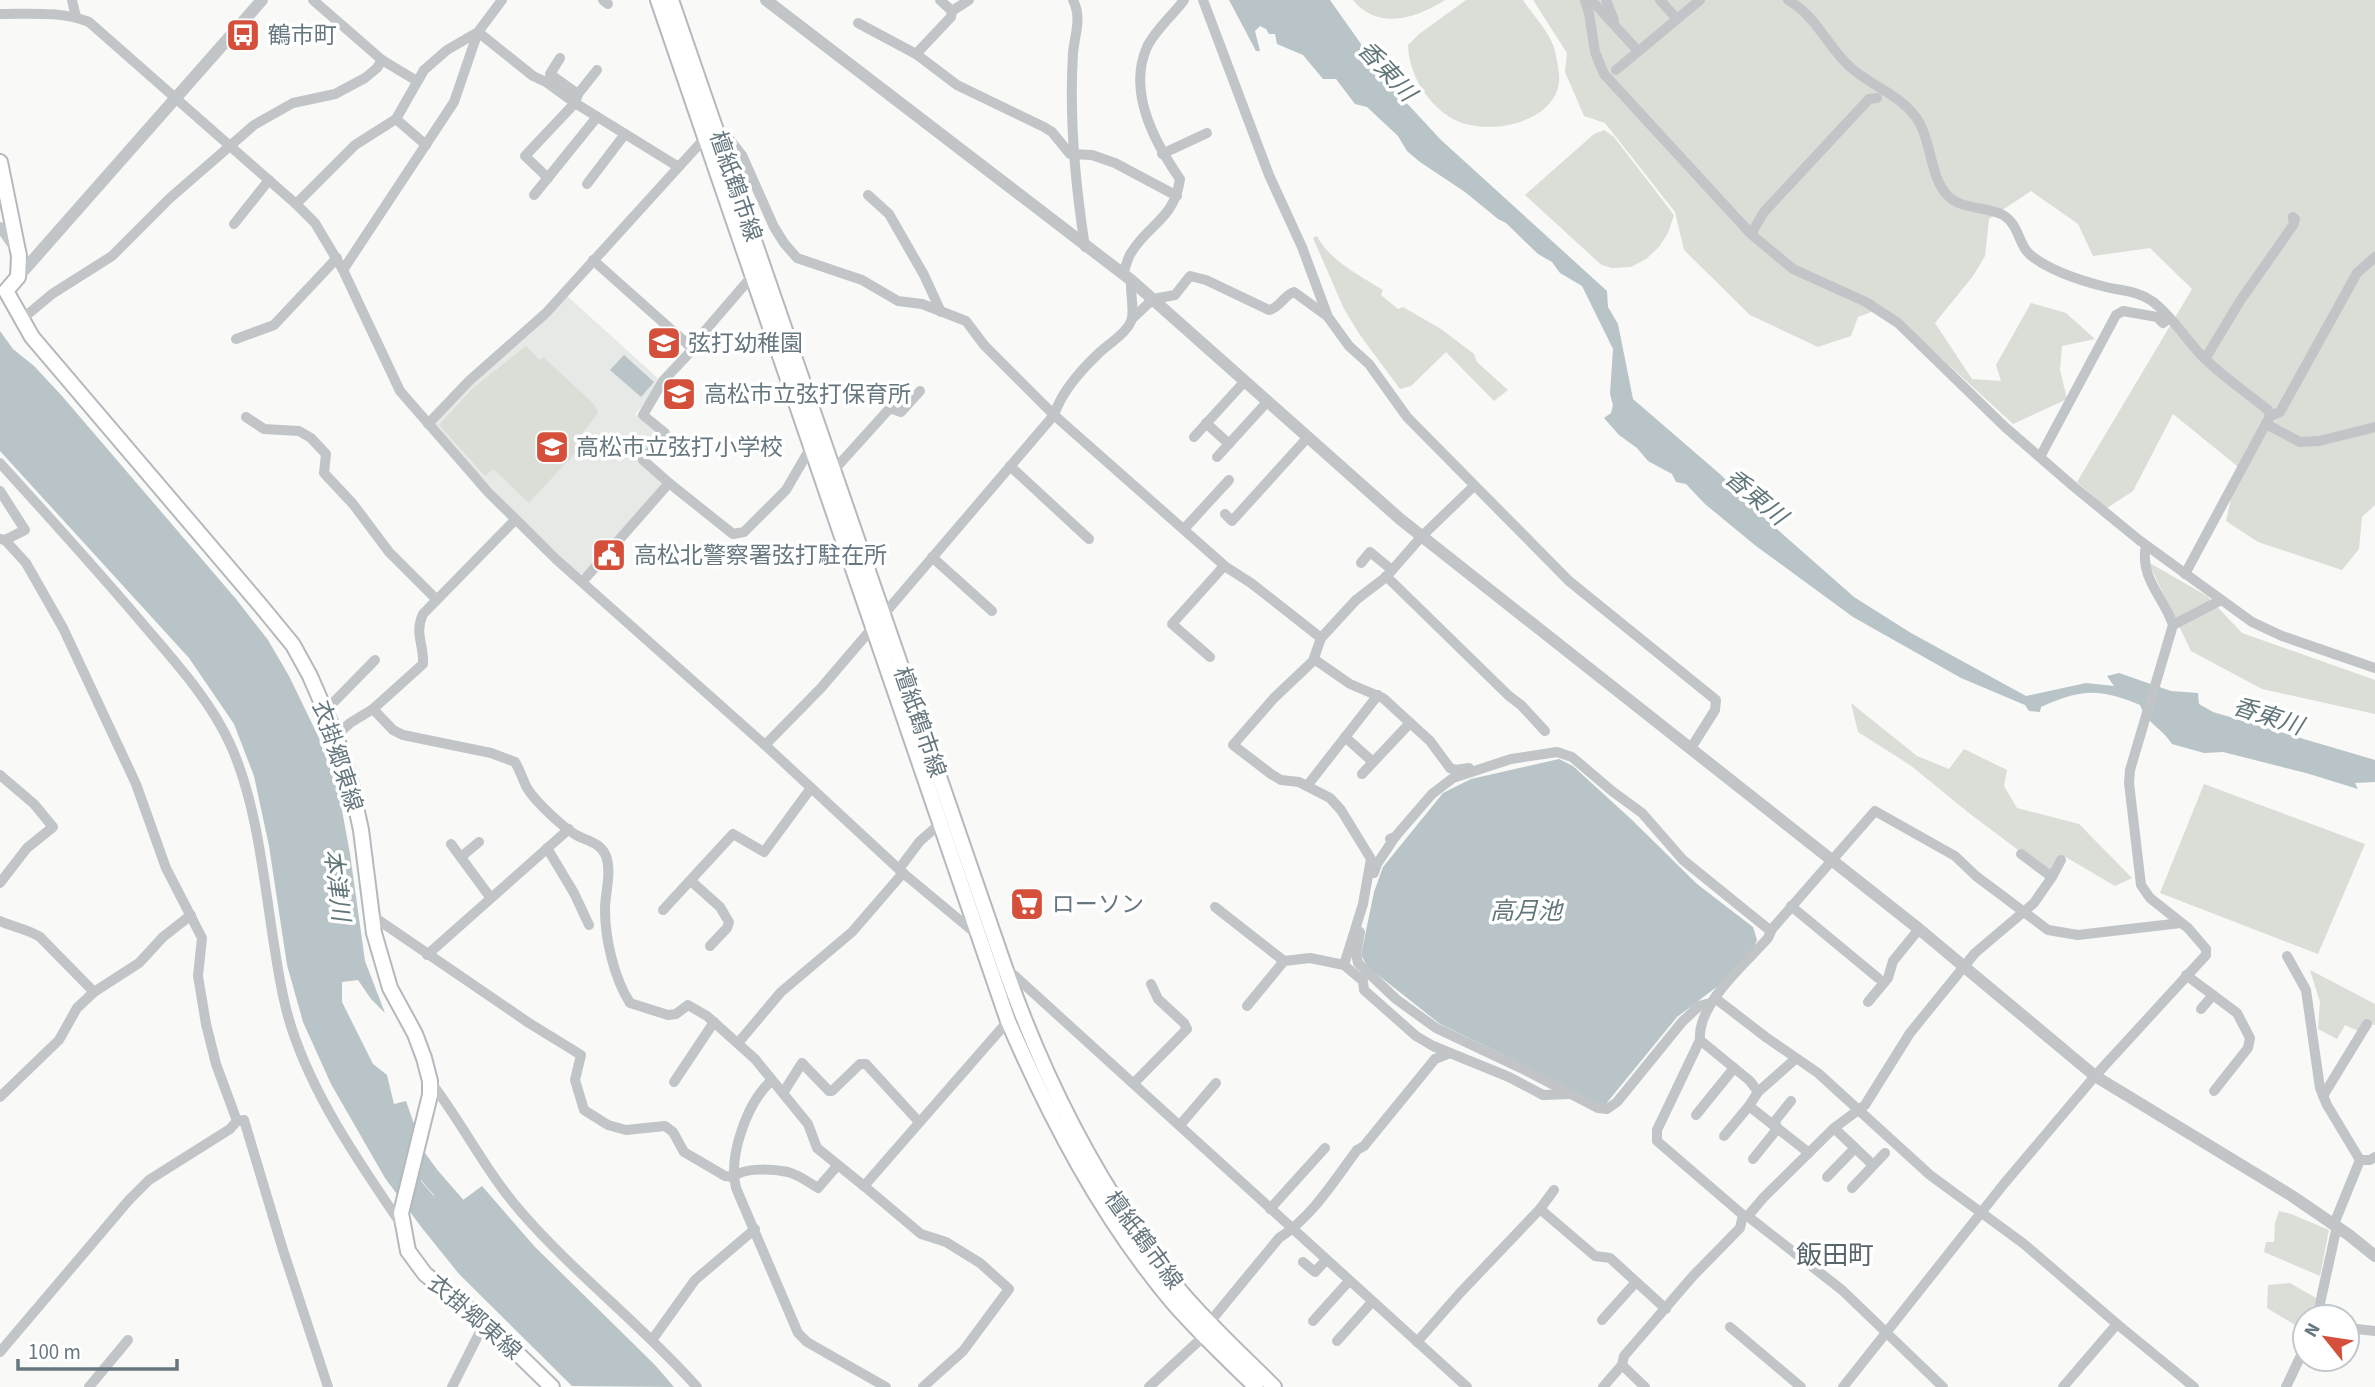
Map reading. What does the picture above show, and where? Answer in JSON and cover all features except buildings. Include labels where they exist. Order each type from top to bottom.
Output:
[{"type":"main road","name":"檀紙鶴市線","points":[[658,0],[712,137],[834,470],[1005,968],[1044,1071],[1101,1179],[1206,1329],[1256,1387]]},
{"type":"main road","name":"檀紙鶴市線","points":[[671,0],[753,275],[1009,1021],[1057,1129],[1142,1263],[1170,1299],[1274,1387]]},
{"type":"main road","points":[[0,162],[19,256],[18,277]]},
{"type":"main road","name":"衣掛郷東線","points":[[18,277],[3,294],[32,337],[293,646],[326,710],[351,784],[361,830],[372,915],[390,988],[415,1034],[430,1088]]},
{"type":"main road","points":[[401,1219],[430,1088]]},
{"type":"main road","name":"衣掛郷東線","points":[[401,1219],[408,1251],[425,1274],[485,1322],[552,1387]]},
{"type":"street","points":[[72,0],[76,17]]},
{"type":"street","points":[[18,277],[261,0]]},
{"type":"street","points":[[313,0],[382,60],[417,81]]},
{"type":"street","points":[[343,270],[454,102],[478,32],[502,0]]},
{"type":"street","points":[[766,0],[1127,277],[1422,536],[1919,929],[2095,1076],[2292,1196],[2375,1256]]},
{"type":"street","points":[[940,0],[952,11]]},
{"type":"street","points":[[916,54],[951,17],[952,11],[969,0]]},
{"type":"street","points":[[1073,0],[1079,16],[1073,55],[1073,154],[1085,247]]},
{"type":"street","points":[[1132,319],[1127,277],[1130,254],[1166,214],[1177,196],[1180,179],[1162,154],[1149,123],[1142,97],[1142,72],[1147,47],[1184,0]]},
{"type":"street","points":[[1203,0],[1269,175],[1302,247],[1328,317],[1349,346],[1369,364],[1406,417],[1569,581],[1716,701],[1715,710],[1691,748]]},
{"type":"street","points":[[1585,0],[1596,5],[1638,51]]},
{"type":"street","points":[[1585,0],[1590,13],[1595,52],[1604,74],[1751,234],[1793,269],[1866,302],[1898,323],[2040,457],[2146,545],[2252,622],[2282,636],[2375,668]]},
{"type":"street","points":[[1605,0],[1615,24]]},
{"type":"street","points":[[1660,0],[1676,18]]},
{"type":"street","points":[[1616,70],[1699,0]]},
{"type":"street","points":[[1788,0],[1808,13],[1830,45],[1851,68],[1907,107],[1918,121],[1939,181],[1948,197],[1960,204],[2004,216],[2012,222],[2032,257],[2065,274],[2105,287],[2128,289],[2154,303],[2205,359],[2268,411],[2268,420]]},
{"type":"street","points":[[0,13],[76,17],[97,27],[296,204],[315,223],[337,258],[400,391],[515,520],[901,871],[980,937],[1005,968],[1467,1387]]},
{"type":"street","points":[[858,23],[916,54],[957,85],[1044,127],[1073,154],[1092,155],[1115,163],[1177,196]]},
{"type":"street","points":[[296,204],[355,145],[396,119],[424,69],[478,32]]},
{"type":"street","points":[[478,32],[533,76],[576,98]]},
{"type":"street","points":[[560,58],[550,74],[576,98],[597,117],[677,166]]},
{"type":"street","points":[[21,320],[52,294],[112,256],[170,198],[254,125],[293,103],[313,101],[335,94],[365,78],[382,60]]},
{"type":"street","points":[[548,178],[525,156],[597,70]]},
{"type":"street","points":[[1751,234],[1764,212],[1869,99],[1877,98]]},
{"type":"street","points":[[534,195],[597,117]]},
{"type":"street","points":[[396,119],[425,145]]},
{"type":"street","points":[[1162,154],[1207,133]]},
{"type":"street","points":[[587,184],[625,134]]},
{"type":"street","points":[[428,424],[469,382],[546,313],[677,166],[712,137],[730,140],[742,155],[774,227],[797,258],[862,280],[898,301],[922,304],[966,321],[984,345],[1054,415],[1224,566],[1251,583],[1321,638]]},
{"type":"street","points":[[234,224],[269,180]]},
{"type":"street","points":[[868,195],[888,214],[924,275],[941,312]]},
{"type":"street","points":[[2205,359],[2240,301],[2294,224],[2293,217],[2295,219]]},
{"type":"street","points":[[0,228],[19,256]]},
{"type":"street","points":[[2185,574],[2268,420],[2280,412],[2357,273],[2375,257]]},
{"type":"street","points":[[236,339],[274,325],[337,258]]},
{"type":"street","points":[[593,260],[693,349]]},
{"type":"street","points":[[753,275],[704,332],[693,349],[663,381],[643,415],[665,433],[643,460],[733,534],[744,532],[786,490],[811,447]]},
{"type":"street","points":[[765,745],[821,688],[1054,415],[1066,389],[1153,299],[1175,295],[1191,276],[1206,280],[1269,310],[1294,292],[1328,317]]},
{"type":"street","points":[[2040,457],[2116,315],[2123,311],[2157,317],[2163,323],[2169,319]]},
{"type":"street","points":[[1194,437],[1245,381]]},
{"type":"street","points":[[834,470],[890,408],[901,412],[920,391]]},
{"type":"street","points":[[1217,457],[1268,401]]},
{"type":"street","points":[[246,417],[264,429],[299,431],[311,438],[326,454],[324,472],[353,504],[389,552],[436,599]]},
{"type":"street","points":[[2268,420],[2300,442],[2319,441],[2375,427]]},
{"type":"street","points":[[1206,423],[1229,444]]},
{"type":"street","points":[[1225,514],[1232,521],[1308,437]]},
{"type":"street","points":[[0,463],[119,595],[179,667],[211,711],[230,745],[252,817],[285,1003],[300,1048],[320,1094],[401,1219]]},
{"type":"street","points":[[1010,466],[1089,539]]},
{"type":"street","points":[[1184,529],[1229,480]]},
{"type":"street","points":[[583,581],[669,483]]},
{"type":"street","points":[[1371,859],[1330,797],[1299,782],[1281,780],[1233,745],[1274,698],[1314,659],[1321,638],[1356,600],[1389,573],[1422,536],[1474,486]]},
{"type":"street","points":[[0,491],[25,530],[3,540],[26,563],[63,628],[136,784],[166,868],[202,938],[198,976],[206,1024],[216,1064],[237,1121]]},
{"type":"street","points":[[336,736],[350,723],[373,709],[423,664],[423,650],[417,628],[423,614],[515,520]]},
{"type":"street","points":[[2146,545],[2144,555],[2148,579],[2174,625]]},
{"type":"street","points":[[1361,563],[1370,552],[1545,731]]},
{"type":"street","points":[[932,557],[992,611]]},
{"type":"street","points":[[1210,657],[1172,624],[1224,566]]},
{"type":"street","points":[[1843,1387],[2095,1076],[2206,955],[2206,949],[2181,923],[2150,898],[2141,885],[2129,783],[2134,754],[2174,625],[2221,600]]},
{"type":"street","points":[[1314,659],[1350,684],[1378,695],[1430,741],[1450,768],[1478,769]]},
{"type":"street","points":[[326,710],[376,660]]},
{"type":"street","points":[[1307,786],[1378,695]]},
{"type":"street","points":[[373,709],[393,730],[403,735],[491,753],[515,762],[526,788],[534,797],[569,829],[600,847],[606,857],[606,922],[616,969],[629,1003],[668,1016],[676,1014],[688,1005],[693,1006],[755,1059],[808,1124],[817,1148],[837,1166],[921,1234],[946,1242],[980,1263],[1009,1289],[962,1351],[923,1387]]},
{"type":"street","points":[[1362,774],[1410,723]]},
{"type":"street","points":[[1346,737],[1373,762]]},
{"type":"street","points":[[1344,965],[1377,864],[1395,837],[1442,784],[1511,759],[1557,752],[1572,757],[1642,813],[1693,868],[1767,928],[1772,929]]},
{"type":"street","points":[[0,775],[34,804],[52,827],[27,848],[0,883]]},
{"type":"street","points":[[663,910],[733,834],[764,852],[811,788]]},
{"type":"street","points":[[1943,1387],[1842,1290],[1745,1216],[1657,1141],[1657,1130],[1700,1040],[1699,1028],[1713,1001],[1768,939],[1772,929],[1791,905],[1875,811],[1955,856],[1976,876],[2048,930],[2078,935],[2181,923]]},
{"type":"street","points":[[738,1043],[780,992],[852,932],[901,871],[920,841],[941,823]]},
{"type":"street","points":[[427,955],[569,829]]},
{"type":"street","points":[[1395,837],[1387,841],[1371,859],[1356,954],[1358,963],[1396,999],[1436,1028],[1598,1108],[1607,1108],[1616,1102],[1682,1022],[1699,1006],[1713,1001]]},
{"type":"street","points":[[461,857],[480,842]]},
{"type":"street","points":[[451,844],[490,897]]},
{"type":"street","points":[[547,848],[574,893],[589,925]]},
{"type":"street","points":[[2021,854],[2052,877]]},
{"type":"street","points":[[1603,1387],[1622,1365],[1624,1356],[1693,1276],[1740,1228],[1745,1216],[1834,1128],[1865,1105],[1910,1033],[1975,953],[2034,903],[2062,860]]},
{"type":"street","points":[[691,881],[720,907],[729,922],[727,928],[710,946]]},
{"type":"street","points":[[1791,905],[1841,941],[1878,978]]},
{"type":"street","points":[[1215,907],[1284,961]]},
{"type":"street","points":[[0,1097],[58,1040],[78,1007],[94,992],[139,963],[163,937],[191,915]]},
{"type":"street","points":[[372,915],[427,955],[582,1055],[575,1080],[584,1110],[608,1125],[626,1130],[665,1126],[673,1132],[684,1152],[725,1176],[733,1177],[749,1171],[787,1172],[818,1188],[837,1166]]},
{"type":"street","points":[[0,921],[13,928],[31,931],[40,937],[94,992]]},
{"type":"street","points":[[1868,1002],[1888,978],[1893,961],[1919,929]]},
{"type":"street","points":[[2287,956],[2306,990],[2318,1079],[2323,1096],[2360,1160]]},
{"type":"street","points":[[1247,1006],[1284,961],[1310,958],[1344,965],[1363,981],[1364,990],[1416,1036],[1543,1095],[1571,1094]]},
{"type":"street","points":[[2186,975],[2237,1013],[2253,1035],[2248,1048],[2222,1087]]},
{"type":"street","points":[[1134,1083],[1187,1029],[1158,999],[1151,984]]},
{"type":"street","points":[[2202,1009],[2213,995]]},
{"type":"street","points":[[1713,1001],[1818,1073],[1930,1175],[2024,1244],[2194,1387]]},
{"type":"street","points":[[864,1186],[1009,1021]]},
{"type":"street","points":[[674,1082],[714,1022]]},
{"type":"street","points":[[2323,1096],[2367,1024]]},
{"type":"street","points":[[1700,1040],[1750,1081],[1758,1092]]},
{"type":"street","points":[[1149,1387],[1206,1329],[1279,1238],[1293,1229],[1323,1196],[1357,1150],[1364,1146],[1435,1059],[1450,1053]]},
{"type":"street","points":[[1724,1136],[1758,1092],[1793,1061]]},
{"type":"street","points":[[783,1093],[802,1063],[829,1091],[860,1064],[866,1065],[919,1122]]},
{"type":"street","points":[[1696,1115],[1734,1068]]},
{"type":"street","points":[[771,1081],[751,1107],[740,1137],[733,1177],[798,1333],[807,1342],[886,1387]]},
{"type":"street","points":[[1180,1125],[1216,1083]]},
{"type":"street","points":[[430,1088],[446,1102],[494,1180],[523,1215],[697,1387]]},
{"type":"street","points":[[1777,1129],[1775,1121],[1791,1101]]},
{"type":"street","points":[[1749,1107],[1809,1153]]},
{"type":"street","points":[[0,1352],[120,1210],[149,1180],[230,1129],[237,1121],[244,1120],[328,1387]]},
{"type":"street","points":[[1834,1128],[1873,1165]]},
{"type":"street","points":[[1753,1159],[1777,1129]]},
{"type":"street","points":[[1270,1209],[1325,1148]]},
{"type":"street","points":[[1827,1177],[1855,1148]]},
{"type":"street","points":[[1852,1188],[1885,1153]]},
{"type":"street","points":[[2360,1160],[2375,1157]]},
{"type":"street","points":[[2320,1303],[2335,1225],[2360,1160]]},
{"type":"street","points":[[1295,1163],[1304,1171]]},
{"type":"street","points":[[1417,1342],[1540,1209],[1554,1190]]},
{"type":"street","points":[[1540,1209],[1595,1256],[1610,1258],[1666,1309]]},
{"type":"street","points":[[652,1340],[695,1280],[755,1229]]},
{"type":"street","points":[[1304,1262],[1315,1272],[1326,1260]]},
{"type":"street","points":[[1313,1321],[1349,1280]]},
{"type":"street","points":[[1602,1320],[1636,1282]]},
{"type":"street","points":[[1337,1341],[1372,1302]]},
{"type":"street","points":[[452,1387],[485,1322]]},
{"type":"street","points":[[2063,1387],[2117,1324]]},
{"type":"street","points":[[1730,1327],[1801,1387]]},
{"type":"street","points":[[89,1387],[128,1340]]},
{"type":"street","points":[[1622,1365],[1645,1387]]},
{"type":"shaded area","points":[[1353,0],[1445,0],[1410,16],[1386,18],[1363,10]]},
{"type":"shaded area","points":[[1466,0],[1523,0],[1547,33],[1555,51],[1559,82],[1554,96],[1545,108],[1532,117],[1501,126],[1468,125],[1436,107],[1416,78],[1408,45]]},
{"type":"shaded area","points":[[1533,0],[2375,0],[2375,505],[2362,517],[2359,549],[2342,570],[2258,542],[2226,521],[2233,489],[2242,470],[2173,414],[2133,491],[2107,508],[2077,482],[2192,289],[2150,248],[2093,256],[2078,224],[2031,191],[1989,219],[1985,256],[1973,276],[1935,323],[1972,379],[2001,381],[1996,365],[2031,303],[2066,313],[2095,339],[2062,346],[2060,370],[2067,399],[2013,424],[1901,321],[1882,308],[1858,317],[1851,336],[1818,347],[1750,315],[1684,250],[1675,212],[1605,123],[1584,116],[1565,72],[1567,53]]},
{"type":"shaded area","points":[[1604,130],[1614,137],[1674,215],[1668,233],[1659,247],[1646,259],[1631,267],[1612,268],[1602,265],[1525,195],[1594,134]]},
{"type":"shaded area","points":[[1317,236],[1329,253],[1383,290],[1381,295],[1398,309],[1403,307],[1441,329],[1474,354],[1477,362],[1508,390],[1494,401],[1446,352],[1411,386],[1400,389],[1344,309],[1313,238]]},
{"type":"shaded area","name":"高松市立弦打小学校","points":[[566,295],[661,381],[635,414],[660,434],[638,460],[662,480],[661,485],[586,573],[580,574],[518,516],[432,424],[472,384],[534,331]]},
{"type":"shaded area","points":[[526,346],[540,360],[543,357],[594,404],[598,413],[582,434],[587,440],[529,503],[493,469],[485,476],[439,425],[473,388]]},
{"type":"shaded area","points":[[2148,562],[2207,596],[2242,633],[2375,680],[2375,714],[2262,689],[2191,651]]},
{"type":"shaded area","points":[[1851,703],[1917,756],[1949,769],[1964,749],[2007,770],[2004,786],[2017,808],[2079,824],[2132,878],[2115,886],[2064,856],[2050,874],[1910,765],[1858,732]]},
{"type":"shaded area","points":[[2204,784],[2365,844],[2318,954],[2160,893]]},
{"type":"shaded area","points":[[2310,970],[2375,1004],[2375,1025],[2363,1023],[2358,1031],[2345,1025],[2337,1039],[2318,1029],[2320,1002]]},
{"type":"shaded area","points":[[2279,1211],[2329,1230],[2320,1276],[2264,1252],[2266,1242],[2274,1242]]},
{"type":"shaded area","points":[[2290,1283],[2316,1298],[2315,1303],[2291,1303],[2291,1323],[2267,1308],[2268,1285]]},
{"type":"water","points":[[1229,0],[1330,0],[1390,85],[1441,140],[1607,291],[1608,307],[1618,324],[1633,399],[1721,475],[1760,514],[1854,597],[1911,633],[2026,696],[2086,683],[2114,686],[2107,676],[2119,673],[2171,691],[2198,693],[2199,704],[2213,712],[2375,760],[2375,782],[2355,783],[2358,789],[2223,752],[2204,753],[2172,744],[2147,717],[2140,705],[2101,693],[2079,694],[2041,707],[2040,712],[2029,711],[2025,705],[1961,678],[1853,617],[1756,546],[1705,504],[1686,484],[1676,482],[1672,474],[1648,461],[1604,418],[1611,413],[1613,405],[1610,394],[1613,349],[1582,286],[1560,273],[1552,262],[1538,254],[1506,223],[1420,162],[1407,151],[1398,136],[1367,107],[1355,104],[1336,79],[1323,79],[1303,55],[1277,44],[1275,34],[1269,34],[1260,26],[1255,31],[1260,51],[1256,51]]},
{"type":"water","points":[[0,331],[13,349],[34,366],[62,396],[236,599],[268,640],[289,676],[319,738],[339,794],[365,961],[385,1013],[358,980],[342,982],[342,1002],[373,1064],[387,1075],[394,1104],[406,1101],[428,1164],[421,1181],[433,1195],[451,1205],[482,1186],[535,1247],[674,1387],[572,1386],[459,1274],[385,1178],[331,1084],[303,1022],[287,965],[269,846],[254,776],[234,724],[189,658],[0,451]]},
{"type":"water","points":[[624,355],[654,382],[641,397],[610,370]]},
{"type":"water","name":"高月池","points":[[1559,759],[1573,766],[1697,884],[1753,927],[1757,940],[1754,947],[1718,986],[1677,1017],[1605,1105],[1588,1101],[1521,1063],[1440,1024],[1368,967],[1361,955],[1374,892],[1383,867],[1443,793],[1471,779]]},
{"type":"waterway","name":"本津川","points":[[412,1151],[470,1222]]},
{"type":"place","name":"鶴市町","points":[[243,35]]},
{"type":"place","name":"弦打幼稚園","points":[[664,343]]},
{"type":"place","name":"高松市立弦打保育所","points":[[679,394]]},
{"type":"place","name":"高松市立弦打小学校","points":[[552,447]]},
{"type":"place","name":"高松北警察署弦打駐在所","points":[[609,555]]},
{"type":"place","name":"ローソン","points":[[1027,904]]},
{"type":"district","name":"飯田町","points":[[1835,1255]]},
{"type":"water label","name":"香東川","points":[[1387,71]]},
{"type":"water label","name":"香東川","points":[[1756,497]]},
{"type":"water label","name":"香東川","points":[[2268,716]]}]
